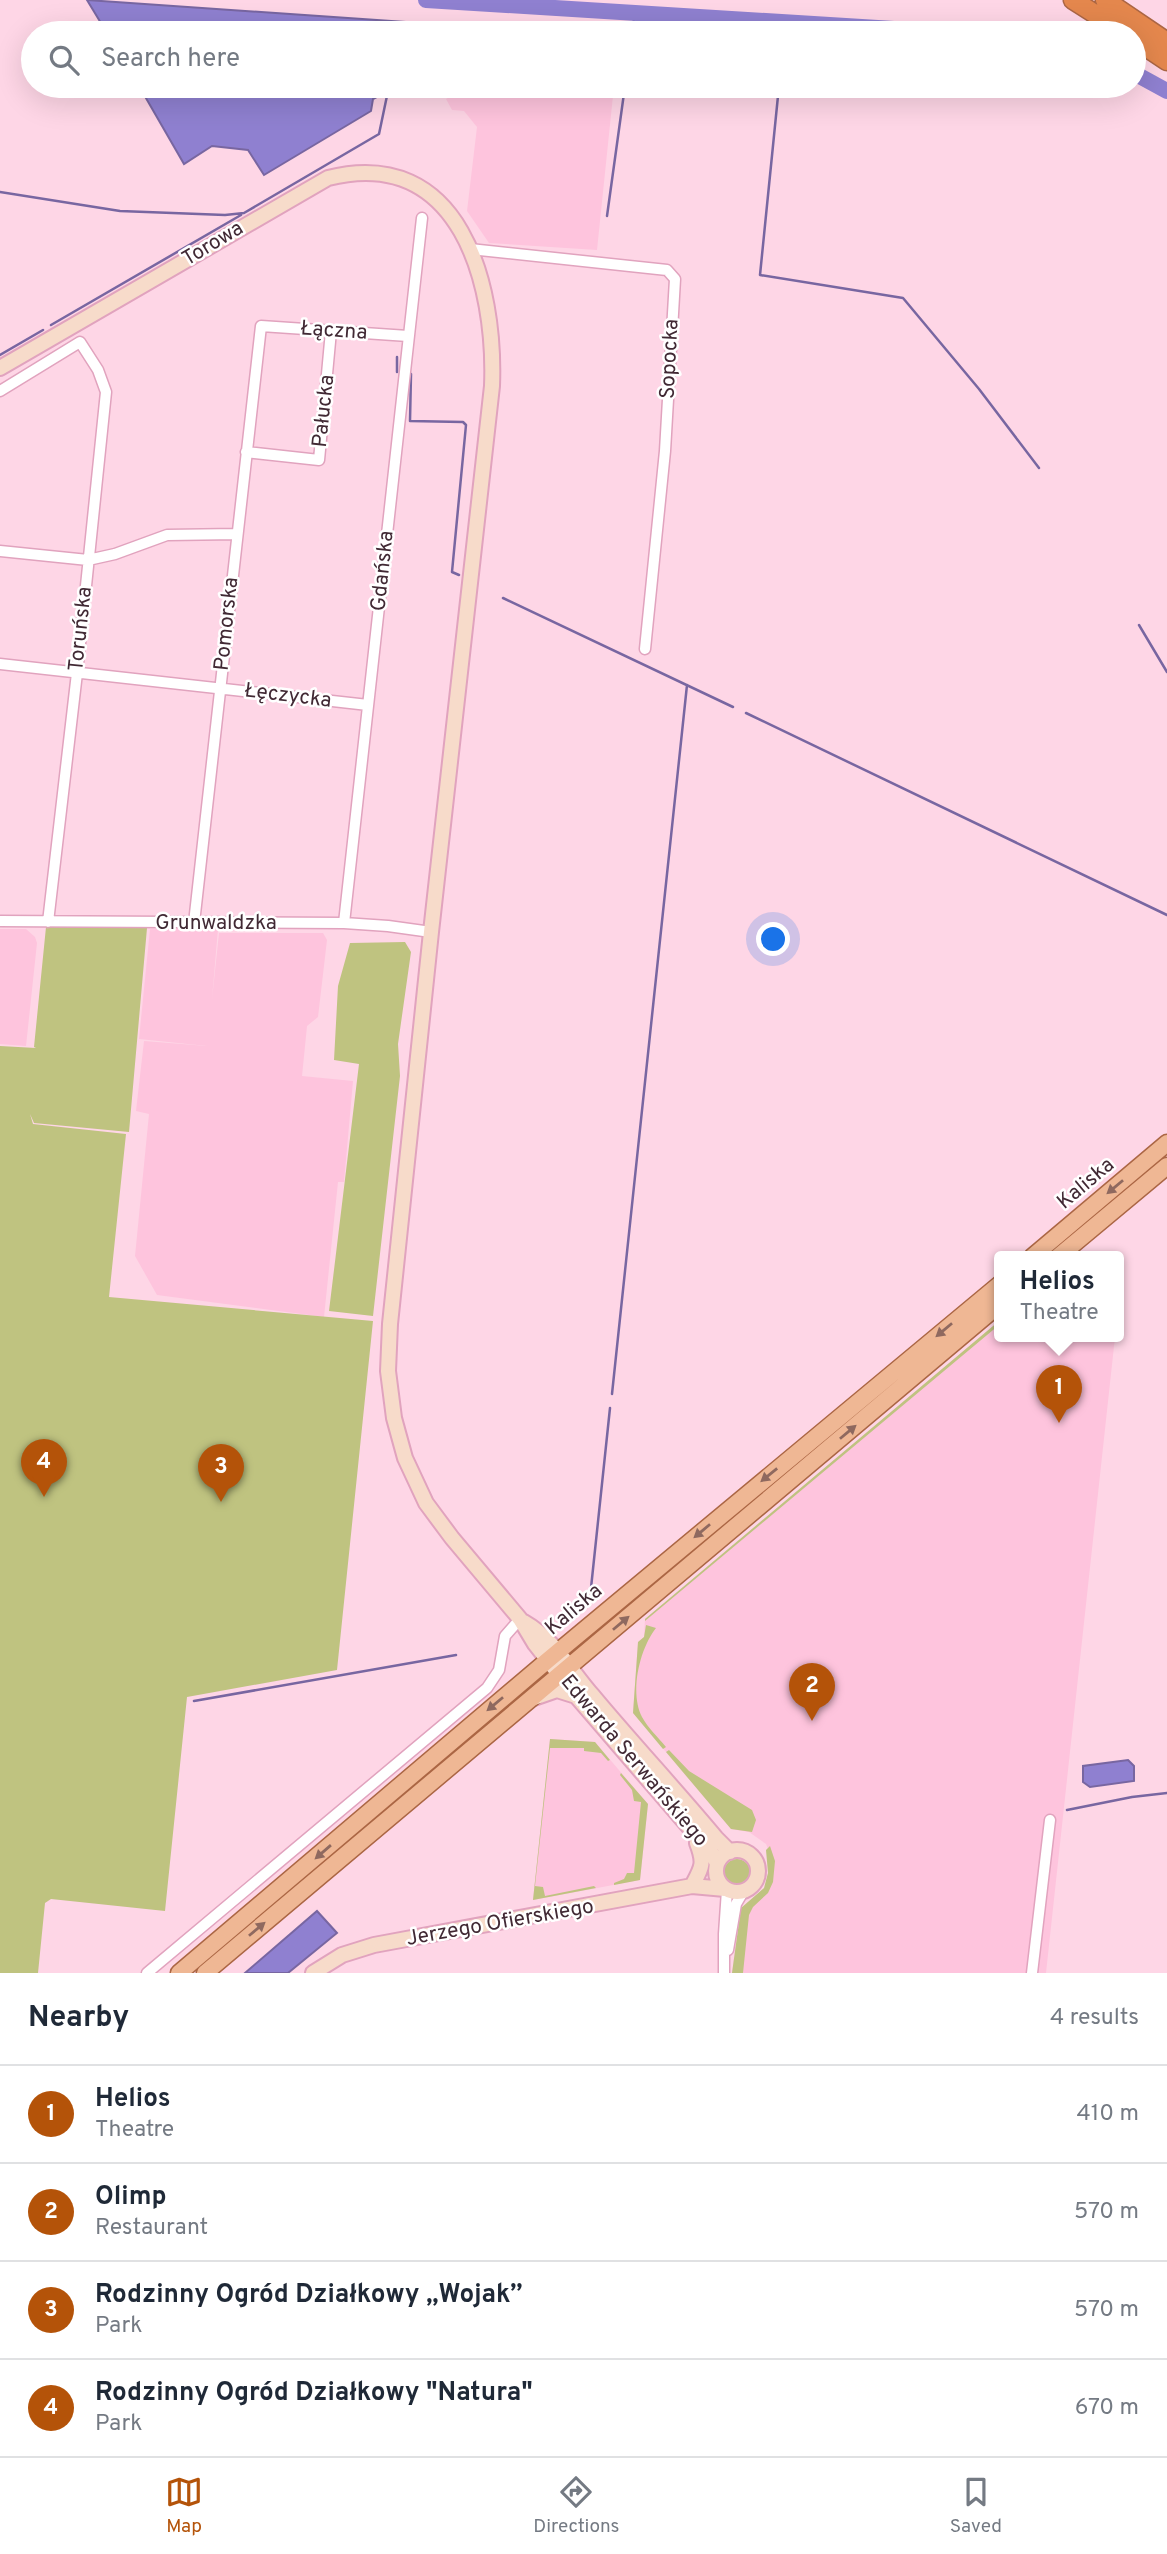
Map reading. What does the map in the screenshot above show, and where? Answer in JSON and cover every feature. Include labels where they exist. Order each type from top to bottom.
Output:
[{"type":"highway","points":[[1073,0],[1106,21]]},
{"type":"highway","points":[[1105,0],[1136,21]]},
{"type":"highway","points":[[1146,28],[1167,42]]},
{"type":"highway","points":[[1146,47],[1167,61]]},
{"type":"main road","name":"Kaliska","points":[[1039,1251],[1167,1143]]},
{"type":"main road","name":"Kaliska","points":[[1065,1251],[1167,1166]]},
{"type":"main road","name":"Kaliska","points":[[179,1973],[553,1655],[994,1288]]},
{"type":"main road","name":"Kaliska","points":[[205,1973],[994,1308]]},
{"type":"street","name":"Torowa","points":[[0,368],[328,178],[345,174],[379,173],[408,181],[435,197]]},
{"type":"street","name":"Edwarda Serwańskiego","points":[[435,197],[459,225],[470,249],[488,314],[493,351],[492,386],[430,932],[390,1324],[390,1400],[405,1458],[426,1503],[564,1670],[730,1852]]},
{"type":"street","name":"Gdańska","points":[[344,923],[422,218]]},
{"type":"street","name":"Sopocka","points":[[470,249],[667,270],[675,279],[665,450],[645,649]]},
{"type":"street","name":"Łączna","points":[[261,326],[408,336]]},
{"type":"street","name":"Pomorska","points":[[194,923],[261,326]]},
{"type":"street","name":"Pałucka","points":[[246,452],[319,460],[331,331]]},
{"type":"street","name":"Toruńska","points":[[0,391],[80,342],[98,370],[106,392],[48,922]]},
{"type":"street","points":[[0,551],[88,560],[115,554],[167,535],[237,534]]},
{"type":"street","name":"Łęczycka","points":[[0,664],[368,705]]},
{"type":"street","name":"Grunwaldzka","points":[[0,921],[344,923],[430,932]]},
{"type":"street","name":"Kaliska","points":[[147,1973],[487,1688],[499,1670],[505,1636],[520,1619]]},
{"type":"street","name":"Edwarda Serwańskiego","points":[[564,1670],[576,1696],[716,1860],[717,1867]]},
{"type":"street","points":[[530,1699],[557,1690],[576,1696]]},
{"type":"street","points":[[1032,1973],[1050,1819]]},
{"type":"street","points":[[692,1886],[702,1867],[703,1858],[696,1838]]},
{"type":"street","points":[[692,1886],[709,1877],[720,1859],[730,1852],[746,1852],[758,1866],[756,1880],[743,1892],[736,1904],[724,1973]]},
{"type":"street","points":[[717,1867],[718,1881],[726,1889],[726,1957]]},
{"type":"street","points":[[692,1886],[743,1892]]},
{"type":"street","name":"Jerzego Ofierskiego","points":[[313,1973],[342,1955],[374,1945],[692,1886]]},
{"type":"shaded area","points":[[87,0],[391,21],[100,21]]},
{"type":"shaded area","points":[[146,98],[375,98],[371,111],[264,175],[248,150],[212,146],[184,164]]},
{"type":"shaded area","points":[[613,98],[597,250],[489,243],[467,211],[477,127],[464,111],[452,110],[446,99]]},
{"type":"shaded area","points":[[0,929],[26,929],[35,937],[37,943],[26,1046],[0,1044]]},
{"type":"shaded area","points":[[150,929],[218,929],[212,999],[219,933],[323,933],[327,940],[318,1017],[307,1026],[302,1076],[353,1081],[344,1182],[338,1182],[324,1317],[157,1295],[135,1256],[149,1114],[136,1111],[144,1041],[207,1046],[139,1039]]},
{"type":"shaded area","points":[[994,1325],[994,1342],[1114,1342],[1046,1973],[732,1973],[740,1908],[752,1903],[767,1889],[771,1856],[766,1844],[749,1832],[731,1829],[633,1713],[638,1642],[644,1637],[645,1619]]},
{"type":"shaded area","points":[[550,1739],[595,1742],[648,1804],[640,1880],[533,1900]]},
{"type":"shaded area","points":[[1128,1760],[1134,1766],[1134,1781],[1090,1787],[1083,1782],[1083,1766]]},
{"type":"shaded area","points":[[317,1911],[337,1933],[288,1973],[245,1973]]},
{"type":"green space","points":[[46,927],[147,928],[129,1132],[34,1123],[30,1114],[33,1124],[126,1134],[109,1297],[373,1321],[337,1670],[187,1697],[165,1911],[51,1899],[45,1903],[38,1973],[0,1973],[0,1046],[36,1048]]},
{"type":"green space","points":[[405,942],[411,952],[398,1044],[400,1076],[373,1316],[329,1311],[359,1064],[334,1060],[338,986],[350,943]]},
{"type":"green space","points":[[994,1325],[994,1329],[645,1619]]},
{"type":"green space","points":[[646,1625],[656,1628],[641,1658],[636,1695],[642,1717],[666,1747],[663,1749],[633,1713],[638,1642],[644,1637]]},
{"type":"green space","points":[[550,1739],[595,1742],[610,1760],[601,1753],[584,1751],[584,1748],[550,1748],[535,1886],[543,1887],[545,1896],[594,1886],[596,1888],[533,1900]]},
{"type":"green space","points":[[669,1750],[689,1771],[752,1810],[756,1820],[752,1832],[731,1829],[666,1752]]},
{"type":"green space","points":[[621,1773],[648,1804],[640,1880],[614,1885],[624,1879],[627,1873],[634,1873],[641,1802],[634,1801],[632,1790]]},
{"type":"green space","points":[[770,1846],[775,1861],[773,1882],[768,1893],[753,1907],[749,1915],[743,1973],[732,1973],[741,1908],[764,1888],[768,1873],[766,1850]]},
{"type":"green space","points":[[737,1859],[746,1863],[750,1872],[746,1881],[737,1885],[728,1881],[724,1872],[728,1863]]},
{"type":"waterway","points":[[426,0],[765,21]]},
{"type":"waterway","points":[[634,21],[635,13]]},
{"type":"waterway","points":[[1146,80],[1167,91]]},
{"type":"waterway","points":[[0,192],[120,211],[225,215],[244,213],[379,134],[387,98]]},
{"type":"waterway","points":[[607,216],[623,98]]},
{"type":"waterway","points":[[778,98],[760,275],[903,298],[979,389],[1039,468]]},
{"type":"waterway","points":[[51,325],[241,215]]},
{"type":"waterway","points":[[0,355],[43,330]]},
{"type":"waterway","points":[[397,357],[397,372]]},
{"type":"waterway","points":[[411,374],[410,421],[463,422],[466,425],[452,572],[459,575]]},
{"type":"waterway","points":[[503,598],[733,707]]},
{"type":"waterway","points":[[1139,625],[1167,672]]},
{"type":"waterway","points":[[612,1394],[687,685]]},
{"type":"waterway","points":[[746,713],[1167,915]]},
{"type":"waterway","points":[[591,1588],[610,1408]]},
{"type":"waterway","points":[[194,1701],[456,1655]]},
{"type":"waterway","points":[[1067,1810],[1167,1793]]},
{"type":"place","name":"Helios","points":[[1059,1423]]},
{"type":"place","name":"Rodzinny Ogród Działkowy \"Natura\"","points":[[44,1497]]},
{"type":"place","name":"Rodzinny Ogród Działkowy „Wojak”","points":[[221,1502]]},
{"type":"place","name":"Olimp","points":[[812,1721]]}]
